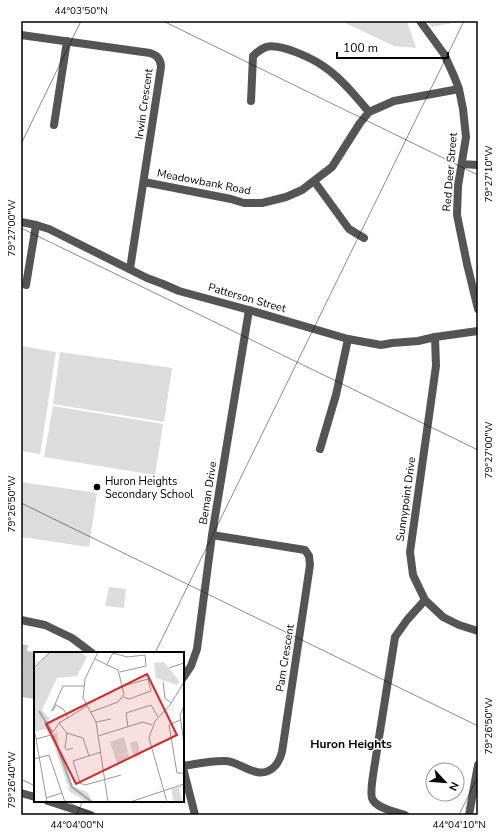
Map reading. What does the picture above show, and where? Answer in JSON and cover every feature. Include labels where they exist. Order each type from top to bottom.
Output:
[{"type":"street","name":"Red Deer Street","points":[[420,21],[444,54],[459,89],[466,137],[458,186],[457,215],[478,309]]},
{"type":"street","name":"Irwin Crescent","points":[[21,35],[150,53],[157,56],[159,59],[161,67],[130,269]]},
{"type":"street","points":[[54,125],[66,41]]},
{"type":"street","points":[[251,101],[253,56],[258,51],[266,47],[274,46],[288,49],[308,57],[326,68],[346,85],[369,112]]},
{"type":"street","name":"Meadowbank Road","points":[[144,182],[231,199],[244,204],[262,203],[286,197],[302,190],[332,167],[360,123],[369,112],[394,101],[459,89]]},
{"type":"street","points":[[462,164],[478,165]]},
{"type":"street","points":[[314,181],[349,228],[364,238]]},
{"type":"street","name":"Patterson Street","points":[[21,222],[50,229],[147,278],[179,291],[348,339],[381,345],[418,341],[478,331]]},
{"type":"street","points":[[26,285],[36,225]]},
{"type":"street","name":"Beman Drive","points":[[184,677],[192,666],[197,648],[212,535],[249,310]]},
{"type":"street","name":"Sunnypoint Drive","points":[[435,337],[436,366],[410,552],[413,575],[425,600],[443,617],[459,625],[478,631]]},
{"type":"street","points":[[320,449],[336,395],[348,339]]},
{"type":"street","name":"Pam Crescent","points":[[184,767],[218,761],[228,761],[255,772],[263,773],[269,771],[280,759],[310,565],[309,556],[305,550],[212,535]]},
{"type":"street","points":[[404,815],[374,803],[371,797],[395,637],[407,620],[425,600]]},
{"type":"street","points":[[21,620],[45,625],[72,638],[91,652]]},
{"type":"street","points":[[469,815],[478,764]]},
{"type":"street","points":[[184,771],[195,815]]},
{"type":"street","points":[[21,793],[34,797]]},
{"type":"street","points":[[51,802],[91,815]]},
{"type":"shaded area","points":[[341,21],[407,21],[416,48],[394,46]]},
{"type":"shaded area","points":[[426,21],[463,21],[432,27]]},
{"type":"shaded area","points":[[21,346],[56,352],[40,454],[21,451]]},
{"type":"shaded area","points":[[60,352],[172,368],[164,422],[53,404]]},
{"type":"shaded area","points":[[53,406],[163,424],[155,475],[44,457]]},
{"type":"shaded area","points":[[21,482],[97,493],[89,547],[21,537]]},
{"type":"shaded area","points":[[109,587],[126,589],[124,608],[105,606]]},
{"type":"building","points":[[21,644],[28,645],[27,651],[35,652],[34,699],[21,697],[23,663],[21,663]]},
{"type":"place","name":"Huron Heights Secondary School","points":[[97,487]]},
{"type":"district","name":"Huron Heights","points":[[351,744]]}]
